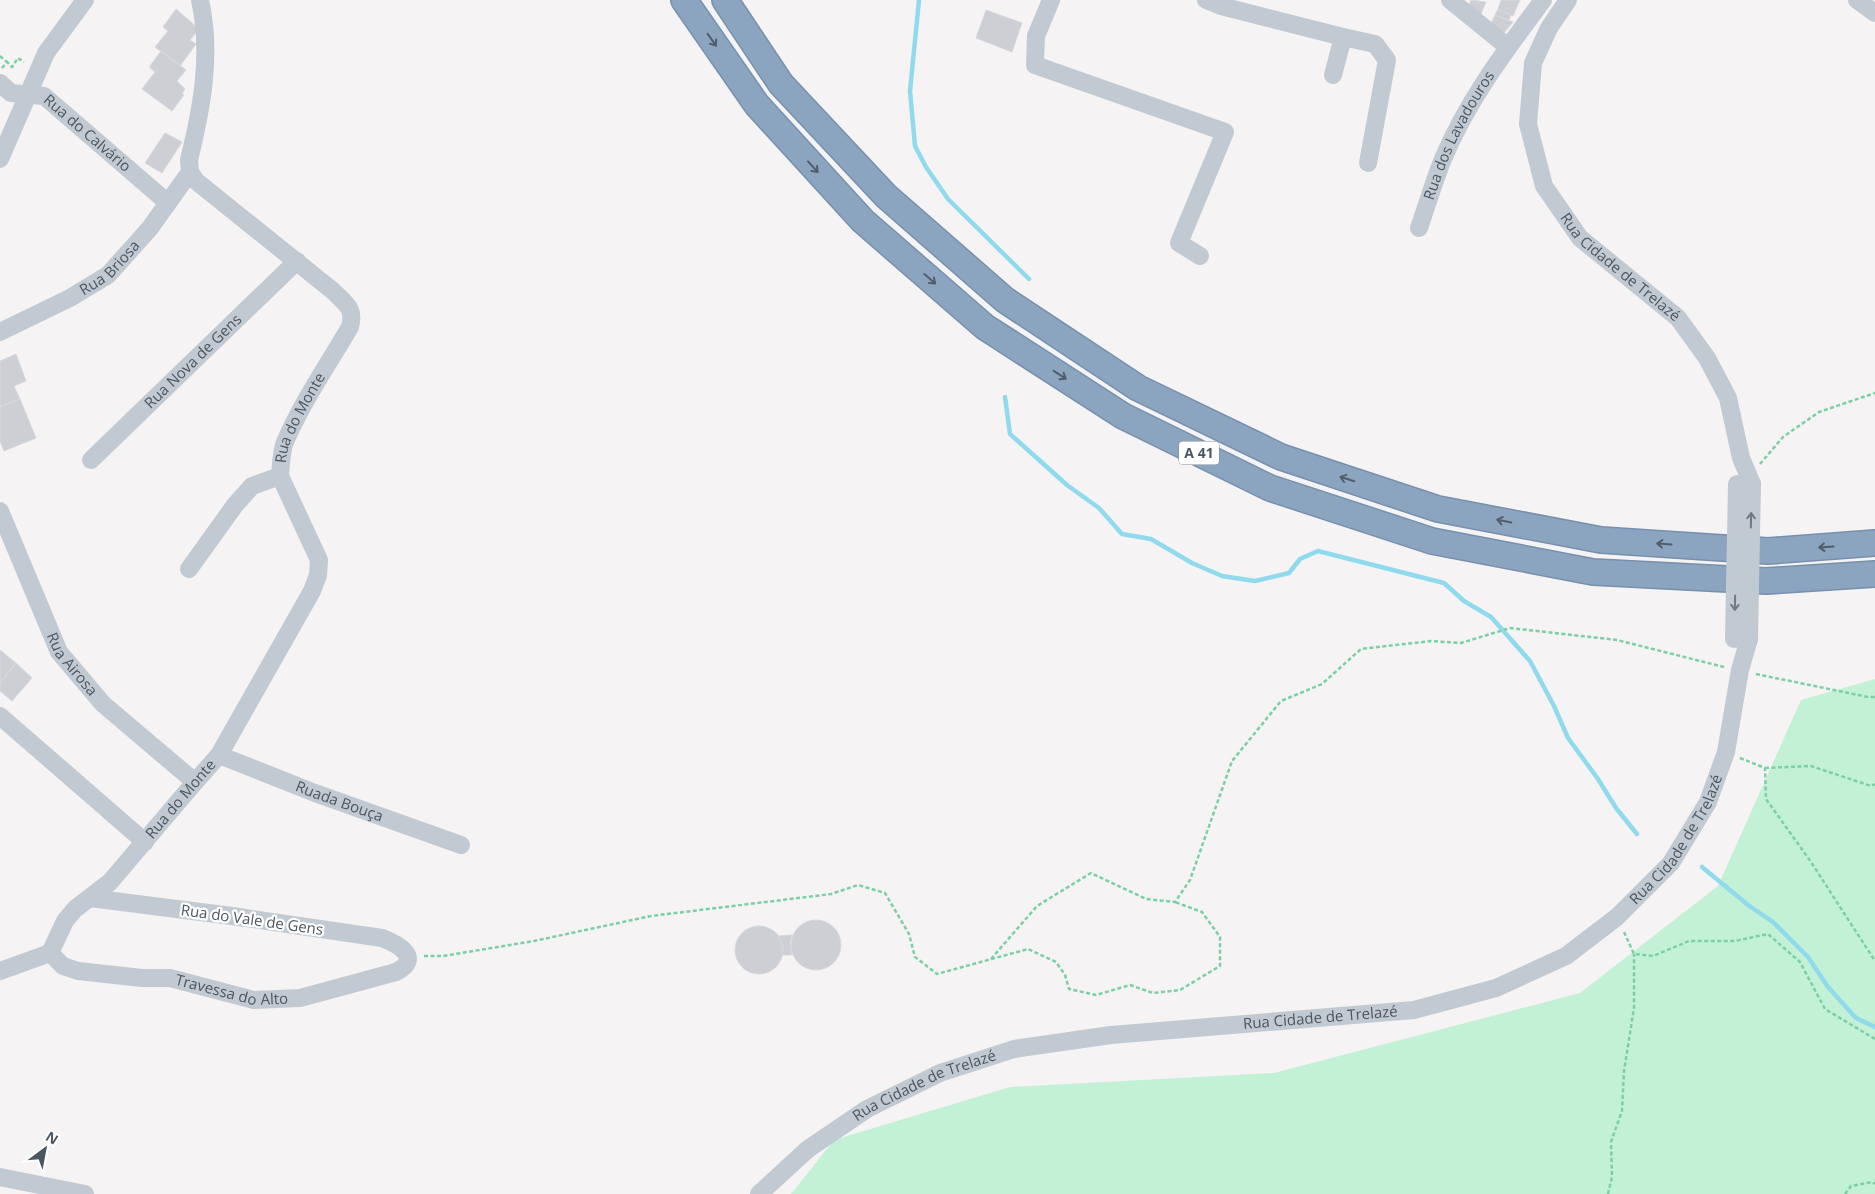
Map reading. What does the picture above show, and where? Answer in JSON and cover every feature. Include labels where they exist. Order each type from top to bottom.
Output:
[{"type":"highway","name":"A 41","points":[[684,0],[757,105],[863,221],[985,327],[1123,416],[1270,488],[1432,541],[1593,572],[1766,581],[1875,574]]},
{"type":"highway","name":"A 41","points":[[725,0],[781,84],[886,196],[1005,300],[1138,388],[1281,457],[1438,509],[1601,540],[1768,551],[1875,543]]},
{"type":"street","points":[[0,159],[46,53],[85,0]]},
{"type":"street","points":[[190,172],[189,160],[205,86],[206,39],[200,0]]},
{"type":"street","points":[[1051,0],[1036,36],[1035,65],[1225,132],[1179,243],[1200,256]]},
{"type":"street","points":[[1206,0],[1221,6],[1376,44],[1387,60],[1368,163]]},
{"type":"street","points":[[1450,0],[1508,47]]},
{"type":"street","name":"Rua dos Lavadouros","points":[[1419,228],[1443,159],[1457,130],[1477,94],[1508,47],[1543,0]]},
{"type":"street","name":"Rua Cidade de Trelazé","points":[[759,1194],[808,1149],[867,1109],[940,1073],[1014,1049],[1111,1035],[1414,1010],[1496,988],[1566,956],[1617,917],[1671,863],[1708,802],[1726,752],[1740,670],[1746,482],[1728,398],[1707,358],[1678,318],[1580,238],[1544,186],[1528,124],[1533,66],[1549,28],[1568,0]]},
{"type":"street","points":[[1857,0],[1875,12]]},
{"type":"street","points":[[1333,75],[1343,37]]},
{"type":"street","name":"Rua do Calvário","points":[[0,83],[11,94],[44,96],[168,203]]},
{"type":"street","name":"Rua Briosa","points":[[0,332],[70,298],[108,275],[150,228],[190,172]]},
{"type":"street","name":"Rua do Monte","points":[[50,953],[65,921],[75,909],[110,882],[220,755],[312,591],[318,575],[319,560],[280,476],[284,443],[350,327],[353,317],[349,306],[297,261],[196,181],[190,172]]},
{"type":"street","name":"Rua Nova de Gens","points":[[91,460],[297,261]]},
{"type":"street","points":[[189,569],[235,505],[252,486],[280,476]]},
{"type":"street","name":"Rua Airosa","points":[[0,511],[60,652],[103,704],[195,782]]},
{"type":"street","points":[[0,716],[145,842]]},
{"type":"street","name":"Ruada Bouça","points":[[220,755],[314,793],[460,845]]},
{"type":"street","name":"Rua do Vale de Gens","points":[[90,898],[382,938],[404,950],[408,957]]},
{"type":"street","points":[[0,971],[50,953]]},
{"type":"street","name":"Travessa do Alto","points":[[50,953],[63,966],[78,971],[142,978],[170,978],[254,1000],[300,998],[374,978],[402,969],[407,964],[408,957]]},
{"type":"street","points":[[0,1177],[85,1194]]},
{"type":"path","points":[[0,56],[12,67],[18,58]]},
{"type":"path","points":[[0,71],[7,62]]},
{"type":"path","points":[[1746,482],[1784,437],[1819,412],[1875,393]]},
{"type":"path","points":[[1175,902],[1190,880],[1232,761],[1281,701],[1322,684],[1361,649],[1431,641],[1461,643],[1510,628],[1617,640],[1740,670],[1875,697]]},
{"type":"path","points":[[1726,752],[1765,768],[1811,766],[1871,786],[1875,784]]},
{"type":"path","points":[[1765,768],[1766,799],[1811,862],[1875,961]]},
{"type":"path","points":[[408,957],[443,956],[534,941],[651,916],[831,894],[858,885],[885,893],[909,934],[915,957],[937,974],[991,960],[1028,949],[1056,962],[1065,975],[1069,989],[1096,995],[1130,985],[1153,993],[1180,990],[1220,966],[1220,937],[1202,912],[1175,902],[1146,899],[1091,873],[1037,906],[991,960]]},
{"type":"path","points":[[1608,1194],[1612,1177],[1611,1142],[1622,1111],[1624,1071],[1634,1008],[1634,954],[1617,917]]},
{"type":"path","points":[[1634,954],[1653,956],[1689,941],[1735,941],[1768,934],[1800,962],[1825,1009],[1875,1040]]},
{"type":"path","points":[[1845,1194],[1851,1186],[1872,1182],[1875,1184]]},
{"type":"green space","points":[[1875,679],[1875,1194],[791,1194],[834,1140],[1010,1087],[1274,1073],[1580,993],[1718,886],[1801,700]]},
{"type":"building","points":[[1471,0],[1486,2],[1480,16],[1468,7]]},
{"type":"building","points":[[1501,0],[1520,0],[1513,16],[1498,9]]},
{"type":"building","points":[[176,9],[199,29],[190,40],[196,44],[180,66],[155,47],[168,31],[163,27]]},
{"type":"building","points":[[1498,9],[1511,15],[1509,20],[1495,15]]},
{"type":"building","points":[[986,10],[1022,23],[1012,52],[976,38]]},
{"type":"building","points":[[1495,15],[1513,22],[1503,34],[1491,24]]},
{"type":"building","points":[[161,51],[186,70],[177,81],[185,89],[182,94],[184,95],[172,111],[142,89],[155,72],[150,66]]},
{"type":"building","points":[[165,133],[182,142],[162,173],[145,163]]},
{"type":"building","points":[[16,354],[26,381],[14,386],[20,399],[0,407],[0,361]]},
{"type":"building","points":[[20,399],[36,438],[4,451],[0,441],[0,407]]},
{"type":"building","points":[[0,650],[16,663],[0,683]]},
{"type":"building","points":[[16,663],[32,678],[12,701],[0,691],[0,683]]},
{"type":"building","points":[[811,920],[821,920],[834,927],[841,940],[841,950],[834,963],[821,970],[811,970],[802,966],[795,959],[791,950],[791,940],[795,931],[802,924]]},
{"type":"building","points":[[759,926],[768,928],[776,933],[781,941],[783,950],[781,959],[776,967],[768,972],[759,974],[750,972],[742,967],[737,959],[735,950],[737,941],[742,933],[750,928]]},
{"type":"building","points":[[792,935],[790,943],[792,955],[782,955],[783,947],[778,936]]},
{"type":"waterway","points":[[919,0],[910,91],[915,146],[926,167],[948,199],[1029,279]]},
{"type":"waterway","points":[[1005,397],[1010,434],[1067,485],[1099,508],[1122,534],[1151,539],[1192,563],[1222,576],[1255,581],[1289,573],[1300,559],[1318,551],[1444,583],[1464,601],[1491,617],[1530,661],[1554,706],[1568,738],[1598,779],[1616,808],[1637,834]]},
{"type":"waterway","points":[[1702,867],[1748,905],[1773,922],[1808,957],[1828,987],[1856,1018],[1875,1027]]}]
